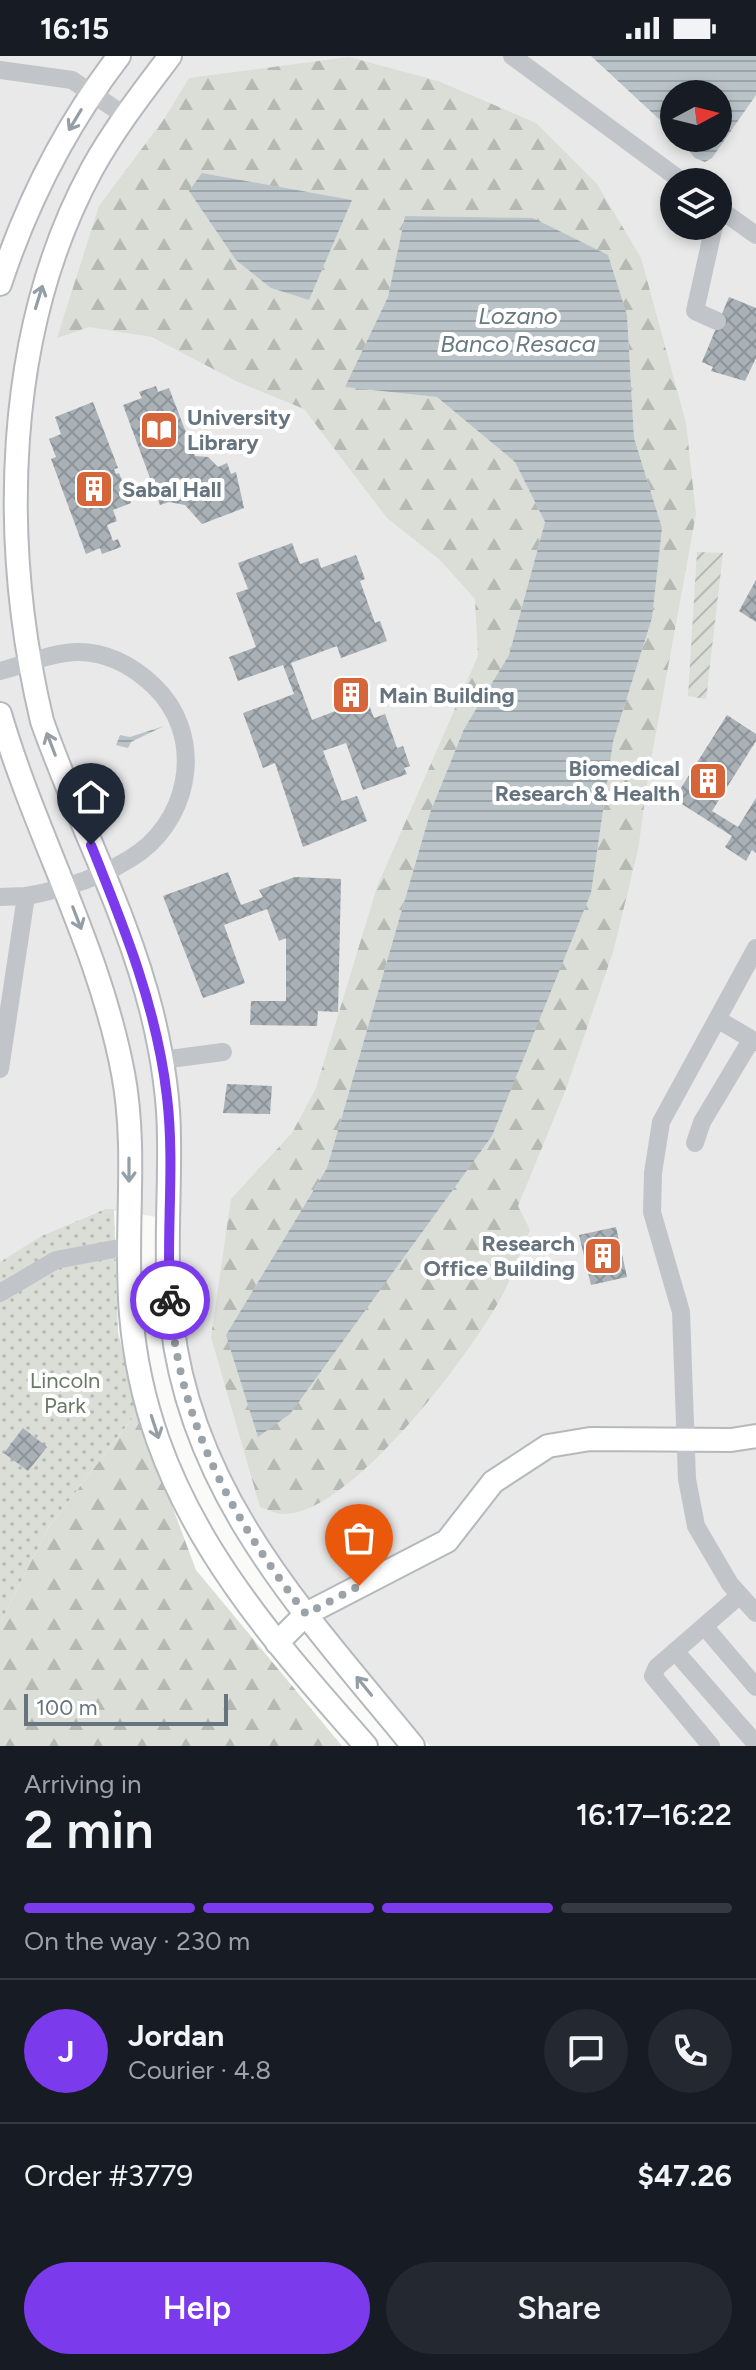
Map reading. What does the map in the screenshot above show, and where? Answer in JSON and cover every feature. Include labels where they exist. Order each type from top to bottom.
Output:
[{"type":"main road","points":[[0,284],[24,219],[55,154],[92,91],[119,56]]},
{"type":"main road","points":[[170,56],[124,115],[92,169],[57,243],[22,363],[12,424],[8,504],[13,583],[26,664],[40,716],[139,967],[162,1060],[169,1138],[168,1245],[172,1324],[194,1420],[229,1504],[260,1555],[413,1746]]},
{"type":"main road","points":[[0,714],[105,991],[124,1076],[129,1154],[131,1314],[138,1366],[166,1460],[189,1515],[213,1557],[277,1643],[366,1746]]},
{"type":"main road","points":[[130,1246],[168,1245]]},
{"type":"main road","points":[[277,1643],[306,1614],[447,1541],[493,1482],[548,1446],[590,1439],[756,1436]]},
{"type":"street","points":[[512,56],[664,168]]},
{"type":"street","points":[[0,70],[72,80],[124,115]]},
{"type":"street","points":[[732,218],[756,235]]},
{"type":"street","points":[[711,240],[695,311],[717,321]]},
{"type":"street","points":[[0,671],[75,652],[98,654],[126,663],[159,691],[180,719],[186,746],[186,772],[169,818],[138,853],[65,887],[26,896],[0,897]]},
{"type":"street","points":[[0,1069],[26,896]]},
{"type":"street","points":[[756,948],[661,1122],[653,1173],[652,1212],[681,1312],[687,1479],[696,1526],[740,1595],[756,1613]]},
{"type":"street","points":[[695,1143],[702,1122],[753,1041],[717,1019]]},
{"type":"street","points":[[162,1060],[223,1052]]},
{"type":"street","points":[[0,1293],[56,1260],[130,1246]]},
{"type":"street","points":[[711,1746],[653,1676],[657,1667],[740,1595]]},
{"type":"street","points":[[704,1626],[756,1687]]},
{"type":"street","points":[[675,1651],[756,1744]]},
{"type":"shaded area","points":[[0,56],[756,56],[756,1746],[430,1746],[272,1560],[202,1426],[179,1314],[177,1220],[104,1209],[41,1236],[0,1262]]},
{"type":"green space","points":[[349,57],[438,81],[536,123],[597,184],[641,258],[686,423],[696,514],[649,771],[638,850],[613,952],[566,1089],[518,1206],[530,1230],[511,1277],[483,1328],[404,1430],[340,1489],[310,1508],[283,1514],[260,1507],[211,1337],[231,1199],[292,1133],[316,1088],[377,887],[478,656],[475,599],[440,560],[387,518],[304,409],[238,382],[152,337],[89,327],[57,338],[99,206],[164,119],[189,78]],"holes":[[[202,173],[351,200],[309,300],[271,288]],[[405,217],[627,315],[634,438],[662,528],[652,618],[613,742],[591,893],[226,1335],[327,1168],[430,813],[464,729],[509,655],[545,522],[515,462],[437,397],[346,386],[388,297]]]},
{"type":"green space","points":[[697,552],[723,553],[706,699],[688,696]]},
{"type":"green space","name":"Lincoln Park","points":[[105,1209],[114,1209],[118,1332],[137,1412],[48,1528],[0,1623],[0,1262],[41,1236]]},
{"type":"green space","points":[[137,1412],[196,1570],[342,1746],[0,1746],[0,1623],[48,1528]]},
{"type":"water","points":[[591,56],[756,56],[756,95],[732,129],[732,80],[660,80],[660,120]]},
{"type":"water","points":[[690,152],[716,152],[705,162]]},
{"type":"water","points":[[202,173],[352,200],[309,300],[271,288],[236,260],[189,191]]},
{"type":"water","name":"Lozano Banco Resaca","points":[[405,216],[533,218],[608,255],[627,315],[634,438],[662,528],[652,618],[613,742],[591,893],[492,1136],[290,1414],[258,1437],[226,1335],[327,1168],[430,813],[464,729],[509,655],[545,522],[515,462],[437,397],[345,387],[388,297]]},
{"type":"water","points":[[164,726],[131,742],[128,748],[116,745],[120,735],[130,737]]},
{"type":"building","points":[[729,297],[756,308],[756,358],[745,381],[711,371],[713,367],[702,362]]},
{"type":"building","name":"University Library","points":[[156,386],[158,392],[169,388],[195,456],[208,457],[218,467],[227,463],[231,474],[236,472],[244,508],[202,524],[185,505],[169,502],[160,505],[123,405],[142,398],[139,392]]},
{"type":"building","name":"Sabal Hall","points":[[93,402],[118,468],[114,469],[116,474],[119,473],[131,503],[113,510],[117,521],[107,525],[113,541],[118,539],[121,547],[102,554],[100,548],[86,554],[51,459],[56,457],[49,439],[61,434],[55,417]]},
{"type":"building","name":"Main Building","points":[[292,543],[300,564],[318,558],[321,568],[356,555],[365,579],[360,581],[375,623],[380,621],[387,641],[341,658],[337,646],[291,663],[312,720],[338,710],[333,697],[362,686],[374,718],[385,714],[397,748],[403,746],[410,766],[404,768],[407,774],[363,790],[346,743],[323,751],[342,801],[357,796],[367,821],[303,847],[275,763],[263,768],[243,713],[294,694],[283,665],[238,681],[229,657],[256,647],[236,593],[248,589],[238,563]]},
{"type":"building","points":[[756,580],[756,622],[739,611]]},
{"type":"building","name":"Biomedical Research & Health","points":[[727,715],[756,734],[756,741],[712,811],[738,827],[756,798],[756,853],[752,850],[746,861],[725,847],[732,836],[674,799]]},
{"type":"building","points":[[228,872],[241,905],[263,897],[259,890],[295,877],[341,879],[338,1012],[318,1011],[317,1026],[250,1025],[251,1001],[286,1001],[286,938],[279,941],[267,909],[224,925],[245,983],[203,998],[163,896]]},
{"type":"building","points":[[227,1084],[272,1086],[270,1114],[223,1113]]},
{"type":"building","name":"Research Office Building","points":[[616,1227],[627,1277],[591,1285],[579,1235]]},
{"type":"building","points":[[23,1428],[47,1447],[28,1471],[4,1453]]},
{"type":"way so far","points":[[170,1300],[182,1379],[194,1420],[229,1504],[260,1555],[306,1614],[359,1586]]},
{"type":"place","name":"University Library","points":[[159,430]]},
{"type":"place","name":"Sabal Hall","points":[[94,489]]},
{"type":"place","name":"Main Building","points":[[351,695]]},
{"type":"place","name":"Biomedical Research & Health","points":[[708,781]]},
{"type":"place","name":"Research Office Building","points":[[603,1256]]},
{"type":"route","points":[[91,845],[139,967],[162,1060],[168,1100],[170,1300]]}]
